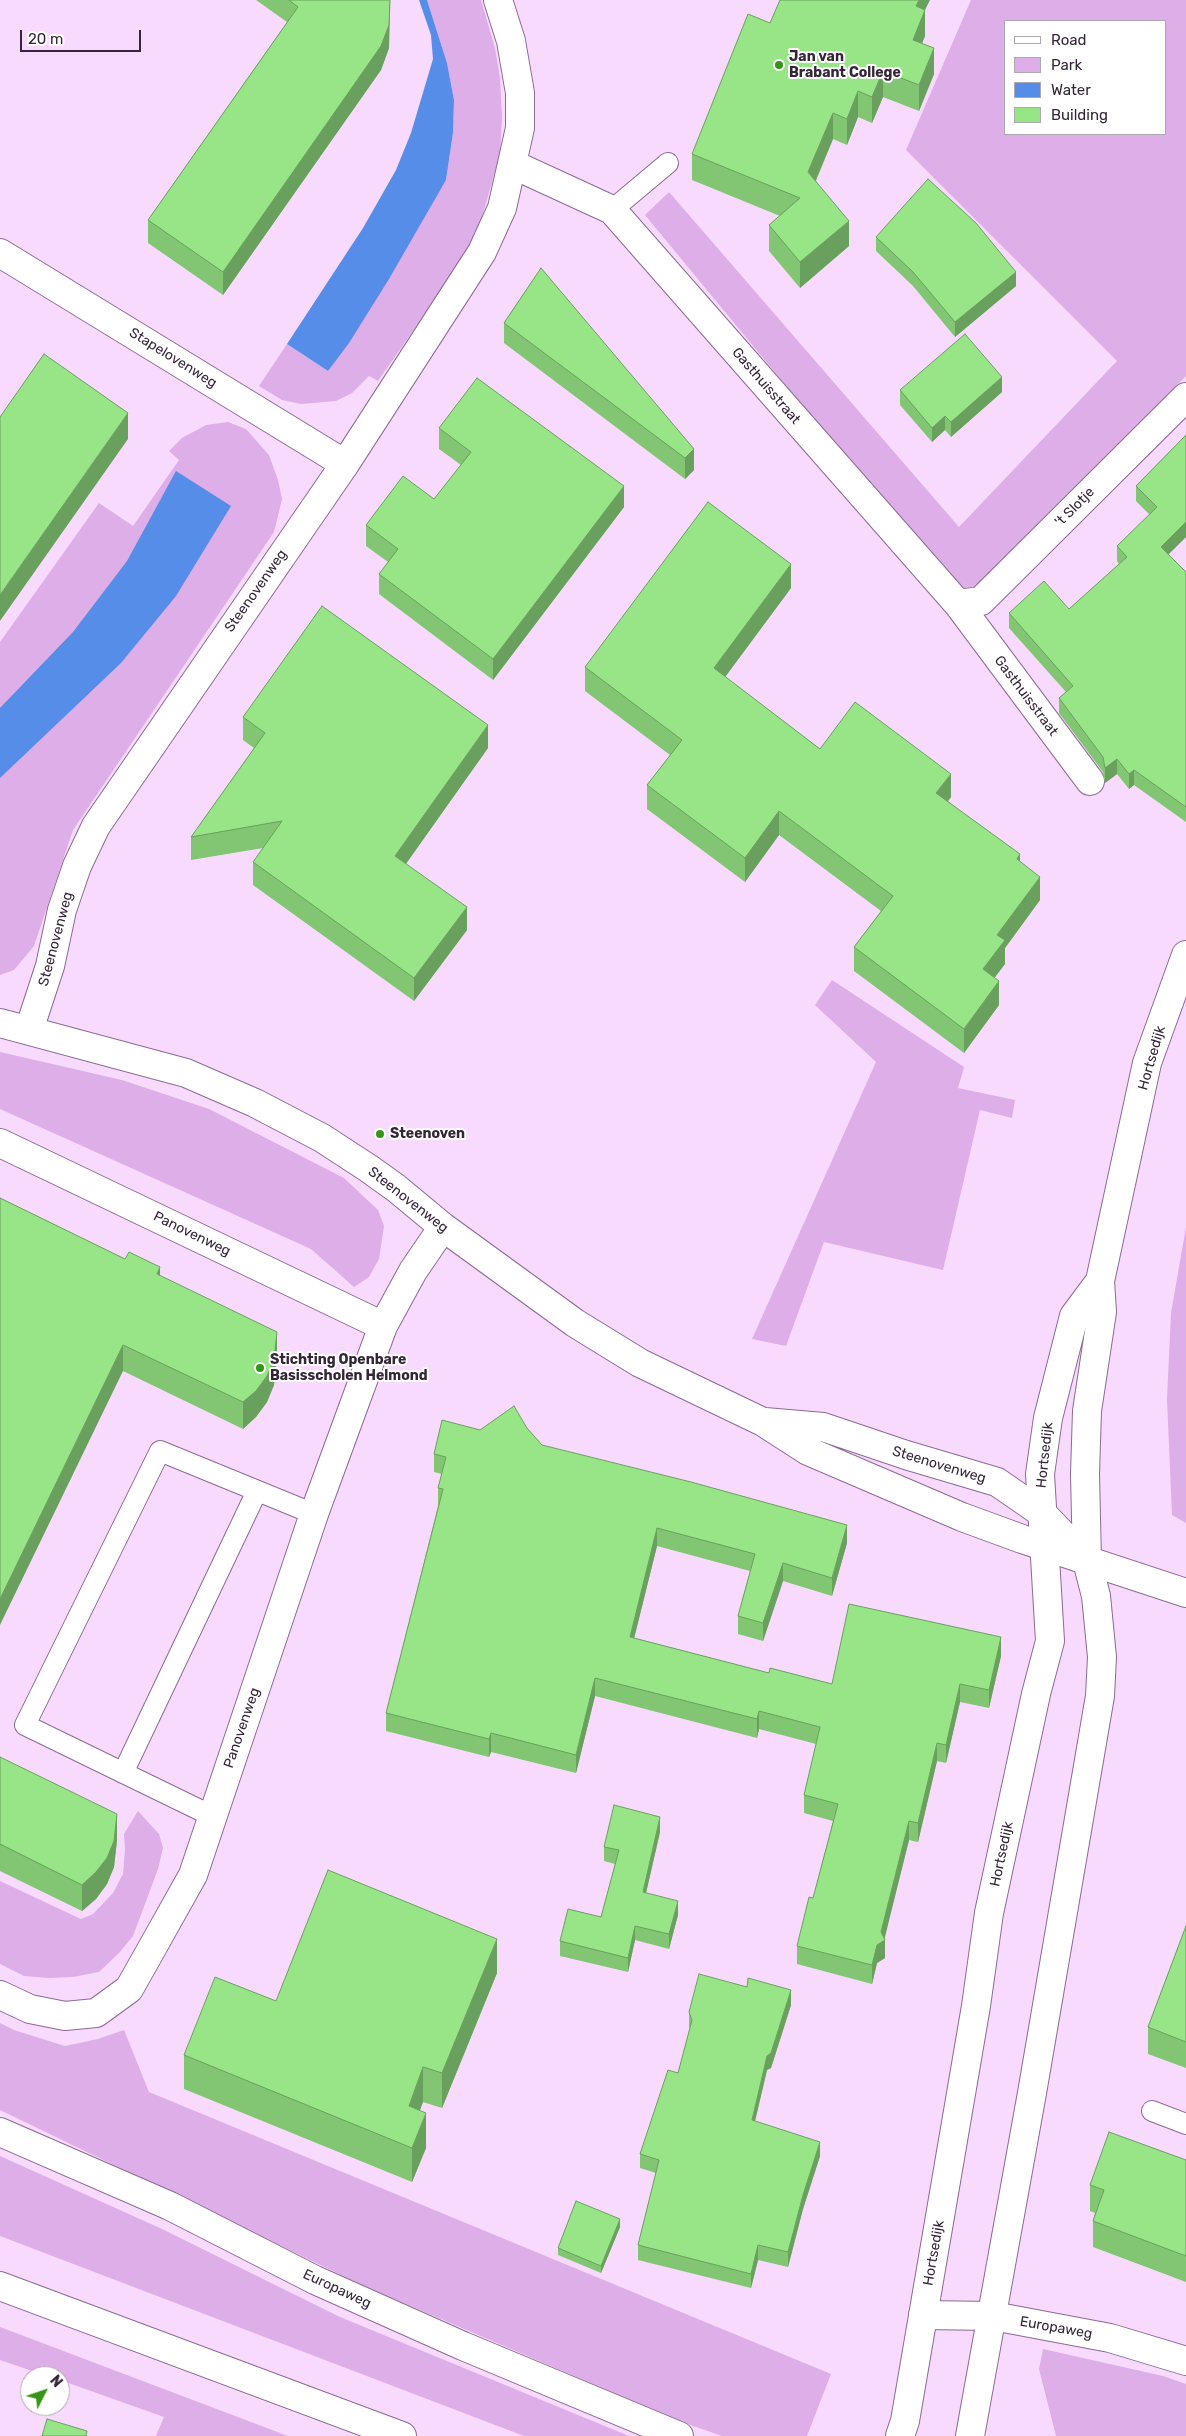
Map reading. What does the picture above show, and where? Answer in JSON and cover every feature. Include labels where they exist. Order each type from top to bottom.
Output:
[{"type":"street","points":[[498,0],[511,41],[520,93],[520,128],[512,164]]},
{"type":"street","name":"Gasthuisstraat","points":[[512,164],[612,210],[958,604],[1090,781]]},
{"type":"street","name":"Steenovenweg","points":[[29,1030],[50,966],[62,910],[77,866],[96,826],[345,464],[482,252],[502,208],[512,164]]},
{"type":"street","name":"Stapelovenweg","points":[[0,253],[345,464]]},
{"type":"street","name":"'t Slotje","points":[[958,604],[981,601],[1186,397]]},
{"type":"street","name":"Hortsedijk","points":[[970,2436],[993,2316],[1100,1696],[1102,1656],[1096,1596],[1087,1561],[1085,1474],[1087,1411],[1102,1312],[1100,1281],[1148,1063],[1186,955]]},
{"type":"street","name":"Steenovenweg","points":[[0,1023],[186,1074],[254,1103],[322,1138],[368,1168],[396,1188],[443,1227],[575,1323],[640,1363],[763,1422],[808,1451],[962,1517],[1087,1561],[1186,1593]]},
{"type":"street","name":"Panovenweg","points":[[0,1142],[383,1326]]},
{"type":"street","name":"Panovenweg","points":[[0,1995],[30,2009],[66,2016],[96,2012],[129,1989],[193,1875],[314,1514],[383,1326],[413,1271],[443,1227]]},
{"type":"street","name":"Hortsedijk","points":[[900,2436],[923,2315],[976,2006],[989,1913],[1036,1694],[1050,1641],[1040,1474],[1051,1408],[1074,1316],[1100,1281]]},
{"type":"street","name":"Steenovenweg","points":[[763,1422],[823,1427],[906,1455],[997,1482],[1042,1513],[1087,1561]]},
{"type":"street","name":"Europaweg","points":[[0,2132],[170,2206],[315,2280],[679,2436]]},
{"type":"street","points":[[0,2286],[402,2436]]},
{"type":"street","name":"Europaweg","points":[[923,2315],[993,2316],[1110,2338],[1186,2361]]},
{"type":"lane","points":[[612,210],[668,163]]},
{"type":"lane","points":[[212,1816],[25,1725],[160,1451],[314,1514]]},
{"type":"lane","points":[[123,1773],[257,1491]]},
{"type":"lane","points":[[1152,2111],[1186,2124]]},
{"type":"green space","points":[[427,0],[481,0],[495,48],[500,78],[502,117],[500,154],[480,224],[458,266],[378,381],[369,376],[352,393],[336,401],[301,404],[282,400],[259,386],[287,344],[328,371],[446,180],[453,133],[454,100],[447,63]]},
{"type":"green space","points":[[971,0],[1186,0],[1186,376],[990,573],[974,593],[957,593],[645,215],[669,192],[959,527],[1117,361],[906,150]]},
{"type":"green space","points":[[228,422],[246,429],[269,455],[278,480],[282,499],[274,532],[73,830],[34,946],[14,970],[0,975],[0,642],[99,503],[133,526],[179,460],[169,451],[182,438],[206,425]]},
{"type":"green space","points":[[832,980],[964,1067],[958,1088],[1015,1100],[1012,1118],[980,1110],[943,1270],[824,1242],[786,1346],[752,1339],[876,1062],[815,1005]]},
{"type":"green space","points":[[0,1052],[122,1080],[209,1109],[344,1178],[378,1210],[384,1226],[379,1259],[369,1277],[354,1287],[311,1249],[0,1109]]},
{"type":"green space","points":[[1186,1227],[1186,1523],[1172,1515],[1167,1399],[1171,1313]]},
{"type":"green space","points":[[138,1811],[159,1834],[163,1848],[158,1869],[133,1936],[120,1952],[99,1972],[73,1977],[24,1976],[0,1964],[0,1881],[81,1919],[93,1914],[113,1893],[123,1874],[124,1834]]},
{"type":"green space","points":[[0,2023],[14,2030],[65,2046],[98,2039],[124,2030],[149,2092],[831,2374],[807,2436],[722,2436],[679,2421],[364,2286],[0,2110]]},
{"type":"green space","points":[[0,2156],[162,2229],[340,2317],[629,2436],[524,2436],[0,2236]]},
{"type":"green space","points":[[0,2327],[288,2436],[156,2436],[164,2417],[70,2384],[70,2366],[20,2367],[0,2360]]},
{"type":"green space","points":[[1043,2349],[1163,2376],[1186,2384],[1186,2436],[1056,2436],[1039,2369]]},
{"type":"water","points":[[419,0],[427,0],[447,63],[454,100],[453,133],[446,180],[389,279],[349,343],[328,371],[287,344],[363,228],[396,170],[411,133],[433,59],[431,35]]},
{"type":"water","points":[[176,471],[231,506],[176,596],[121,663],[0,778],[0,708],[73,632],[127,561]]},
{"type":"building","points":[[289,0],[390,0],[389,25],[381,46],[223,272],[148,220],[298,7]]},
{"type":"building","points":[[780,0],[919,0],[916,6],[925,10],[913,40],[934,48],[919,85],[883,71],[872,97],[858,91],[847,119],[833,113],[808,172],[849,221],[800,262],[769,225],[800,198],[692,154],[748,14],[770,23]]},
{"type":"building","points":[[928,179],[976,223],[1016,272],[955,322],[913,272],[876,237]]},
{"type":"building","points":[[541,268],[694,449],[685,458],[504,323]]},
{"type":"building","points":[[965,334],[1002,377],[951,422],[945,416],[932,428],[900,390]]},
{"type":"building","points":[[44,354],[128,413],[0,595],[0,417]]},
{"type":"building","points":[[477,378],[624,486],[493,659],[379,574],[398,549],[366,525],[403,476],[434,499],[471,452],[439,428]]},
{"type":"building","points":[[1186,435],[1186,522],[1161,547],[1186,572],[1186,807],[1134,770],[1129,774],[1117,759],[1105,768],[1103,757],[1059,698],[1073,686],[1009,613],[1044,581],[1069,609],[1127,557],[1117,546],[1157,507],[1136,486]]},
{"type":"building","points":[[708,502],[791,564],[714,668],[820,749],[855,702],[951,774],[936,793],[1020,854],[1017,859],[1040,877],[997,935],[1005,940],[983,969],[999,981],[964,1029],[854,947],[893,896],[779,811],[745,858],[647,785],[682,740],[585,667]]},
{"type":"building","points":[[322,606],[488,725],[395,856],[467,907],[414,978],[253,862],[282,821],[191,837],[265,733],[243,717]]},
{"type":"building","points":[[0,1198],[125,1259],[129,1252],[160,1267],[157,1274],[277,1332],[274,1359],[267,1376],[256,1391],[243,1402],[123,1345],[0,1599]]},
{"type":"building","points":[[514,1406],[527,1428],[542,1445],[691,1482],[847,1525],[832,1578],[783,1563],[763,1623],[738,1616],[755,1554],[657,1528],[630,1637],[769,1673],[770,1668],[832,1684],[849,1604],[1001,1637],[989,1690],[960,1684],[946,1745],[937,1743],[918,1823],[909,1821],[881,1932],[885,1940],[877,1945],[872,1965],[797,1946],[809,1897],[813,1898],[838,1804],[804,1795],[820,1727],[759,1711],[757,1719],[595,1678],[576,1755],[491,1733],[489,1739],[386,1713],[443,1489],[438,1488],[446,1457],[434,1454],[442,1420],[480,1430]]},
{"type":"building","points":[[0,1757],[117,1814],[114,1841],[107,1858],[82,1885],[0,1844]]},
{"type":"building","points":[[614,1805],[660,1817],[643,1892],[678,1901],[669,1934],[635,1926],[628,1958],[560,1941],[568,1909],[601,1917],[619,1850],[604,1847]]},
{"type":"building","points":[[328,1870],[497,1939],[442,2073],[423,2067],[409,2106],[426,2113],[412,2148],[184,2055],[215,1977],[276,2001]]},
{"type":"building","points":[[1186,1926],[1186,2042],[1148,2027]]},
{"type":"building","points":[[699,1974],[747,1987],[748,1978],[791,1990],[771,2053],[767,2056],[752,2120],[820,2142],[803,2195],[788,2252],[758,2245],[751,2274],[638,2245],[659,2160],[640,2154],[668,2070],[678,2073],[692,2020],[689,2012]]},
{"type":"building","points":[[1109,2132],[1186,2160],[1186,2256],[1093,2221],[1104,2190],[1090,2185]]},
{"type":"building","points":[[576,2201],[620,2219],[601,2266],[558,2248]]},
{"type":"building","points":[[47,2419],[87,2431],[86,2436],[42,2436]]},
{"type":"place","name":"Jan van Brabant College","points":[[779,65]]},
{"type":"place","name":"Steenoven","points":[[380,1134]]},
{"type":"place","name":"Stichting Openbare Basisscholen Helmond","points":[[260,1368]]}]
